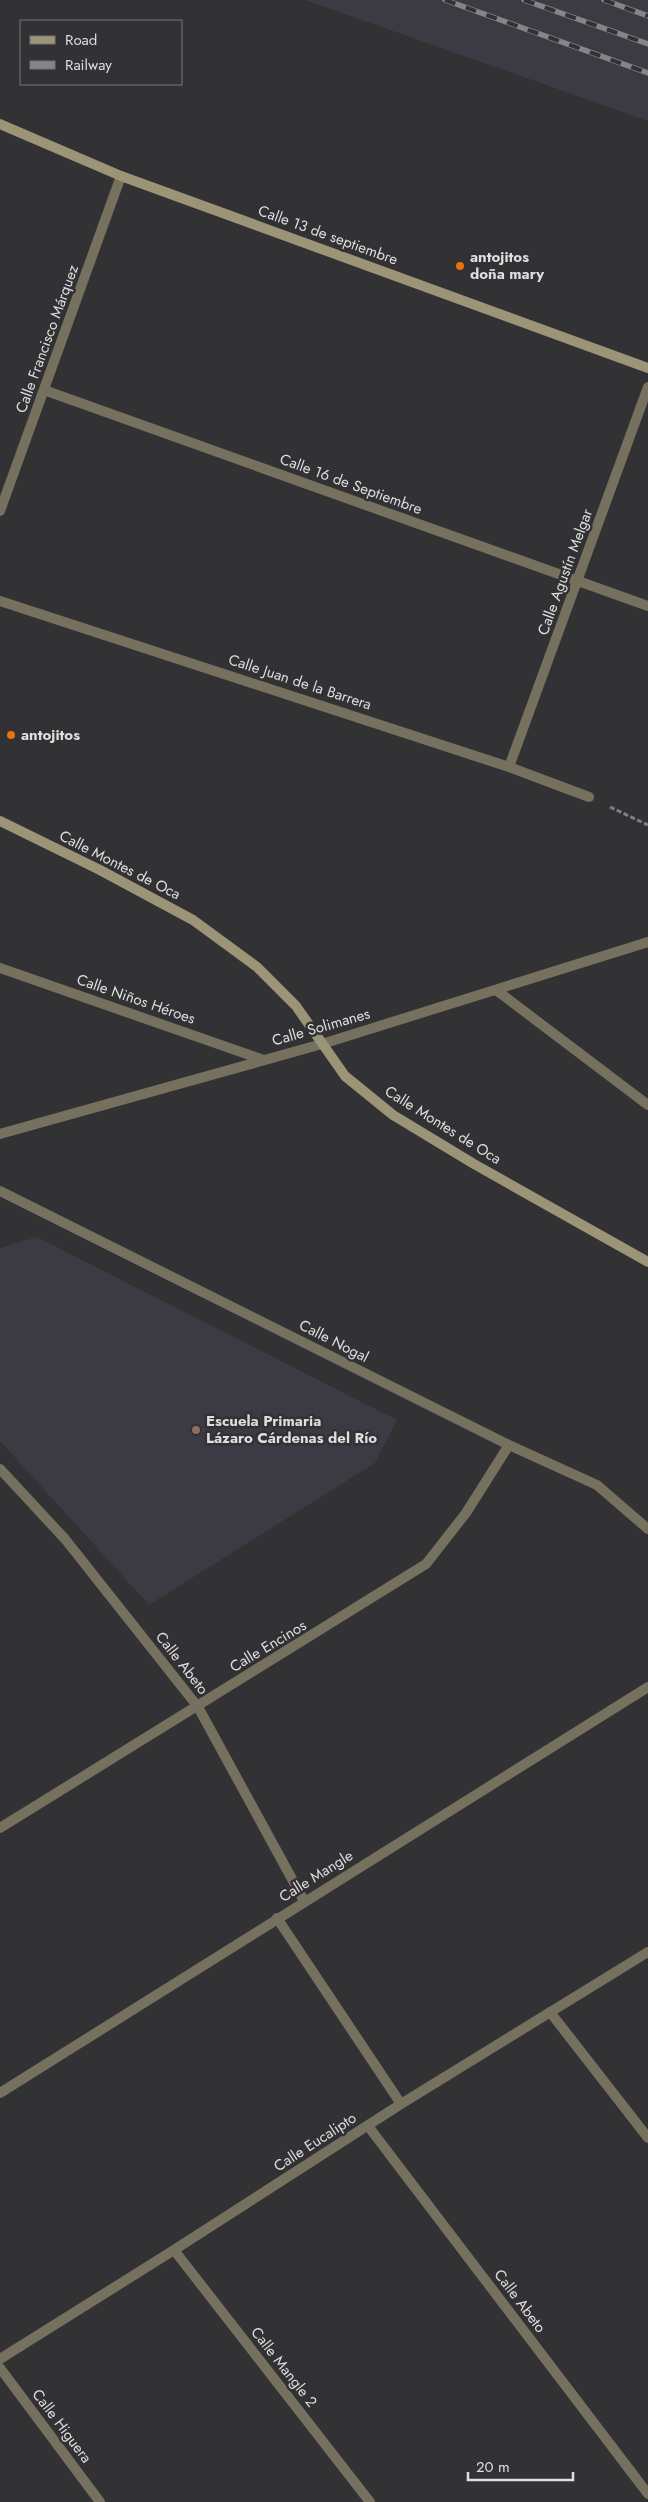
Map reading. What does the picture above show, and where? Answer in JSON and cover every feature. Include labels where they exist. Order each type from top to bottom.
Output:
[{"type":"main road","name":"Calle 13 de septiembre","points":[[0,124],[121,176],[648,368]]},
{"type":"main road","name":"Calle Montes de Oca","points":[[0,821],[100,870],[193,920],[257,967],[296,1006],[345,1076],[393,1115],[474,1164],[648,1262]]},
{"type":"street","name":"Calle Francisco Márquez","points":[[0,512],[121,176]]},
{"type":"street","name":"Calle Agustín Melgar","points":[[509,767],[648,387]]},
{"type":"street","name":"Calle 16 de Septiembre","points":[[44,390],[648,606]]},
{"type":"street","name":"Calle Juan de la Barrera","points":[[0,601],[509,767],[589,797]]},
{"type":"street","name":"Calle Solimanes","points":[[0,1134],[261,1059],[322,1044],[648,942]]},
{"type":"street","name":"Calle Niños Héroes","points":[[0,968],[261,1059]]},
{"type":"street","points":[[496,990],[648,1106]]},
{"type":"street","name":"Calle Nogal","points":[[0,1191],[508,1445],[597,1485],[648,1529]]},
{"type":"street","name":"Calle Encinos","points":[[0,1828],[426,1564],[466,1513],[508,1445]]},
{"type":"street","name":"Calle Abeto","points":[[0,1469],[65,1539],[198,1707],[304,1901]]},
{"type":"street","name":"Calle Mangle","points":[[0,2093],[648,1687]]},
{"type":"street","points":[[277,1918],[400,2104]]},
{"type":"street","name":"Calle Eucalipto","points":[[0,2359],[174,2250],[400,2104],[648,1952]]},
{"type":"street","points":[[550,2012],[648,2138]]},
{"type":"street","name":"Calle Abeto","points":[[368,2126],[648,2494]]},
{"type":"street","name":"Calle Mangle 2","points":[[174,2250],[370,2502]]},
{"type":"street","name":"Calle Higuera","points":[[0,2368],[100,2502]]},
{"type":"path","points":[[589,797],[648,825]]},
{"type":"shaded area","points":[[305,0],[648,0],[648,121]]},
{"type":"shaded area","name":"Escuela Primaria Lázaro Cárdenas del Río","points":[[37,1237],[397,1420],[375,1463],[149,1605],[0,1441],[0,1248]]},
{"type":"railway","points":[[445,0],[648,73]]},
{"type":"railway","points":[[524,0],[648,44]]},
{"type":"railway","points":[[604,0],[648,16]]},
{"type":"place","name":"antojitos doña mary","points":[[460,266]]},
{"type":"place","name":"antojitos","points":[[11,735]]},
{"type":"place","name":"Escuela Primaria Lázaro Cárdenas del Río","points":[[196,1430]]}]
